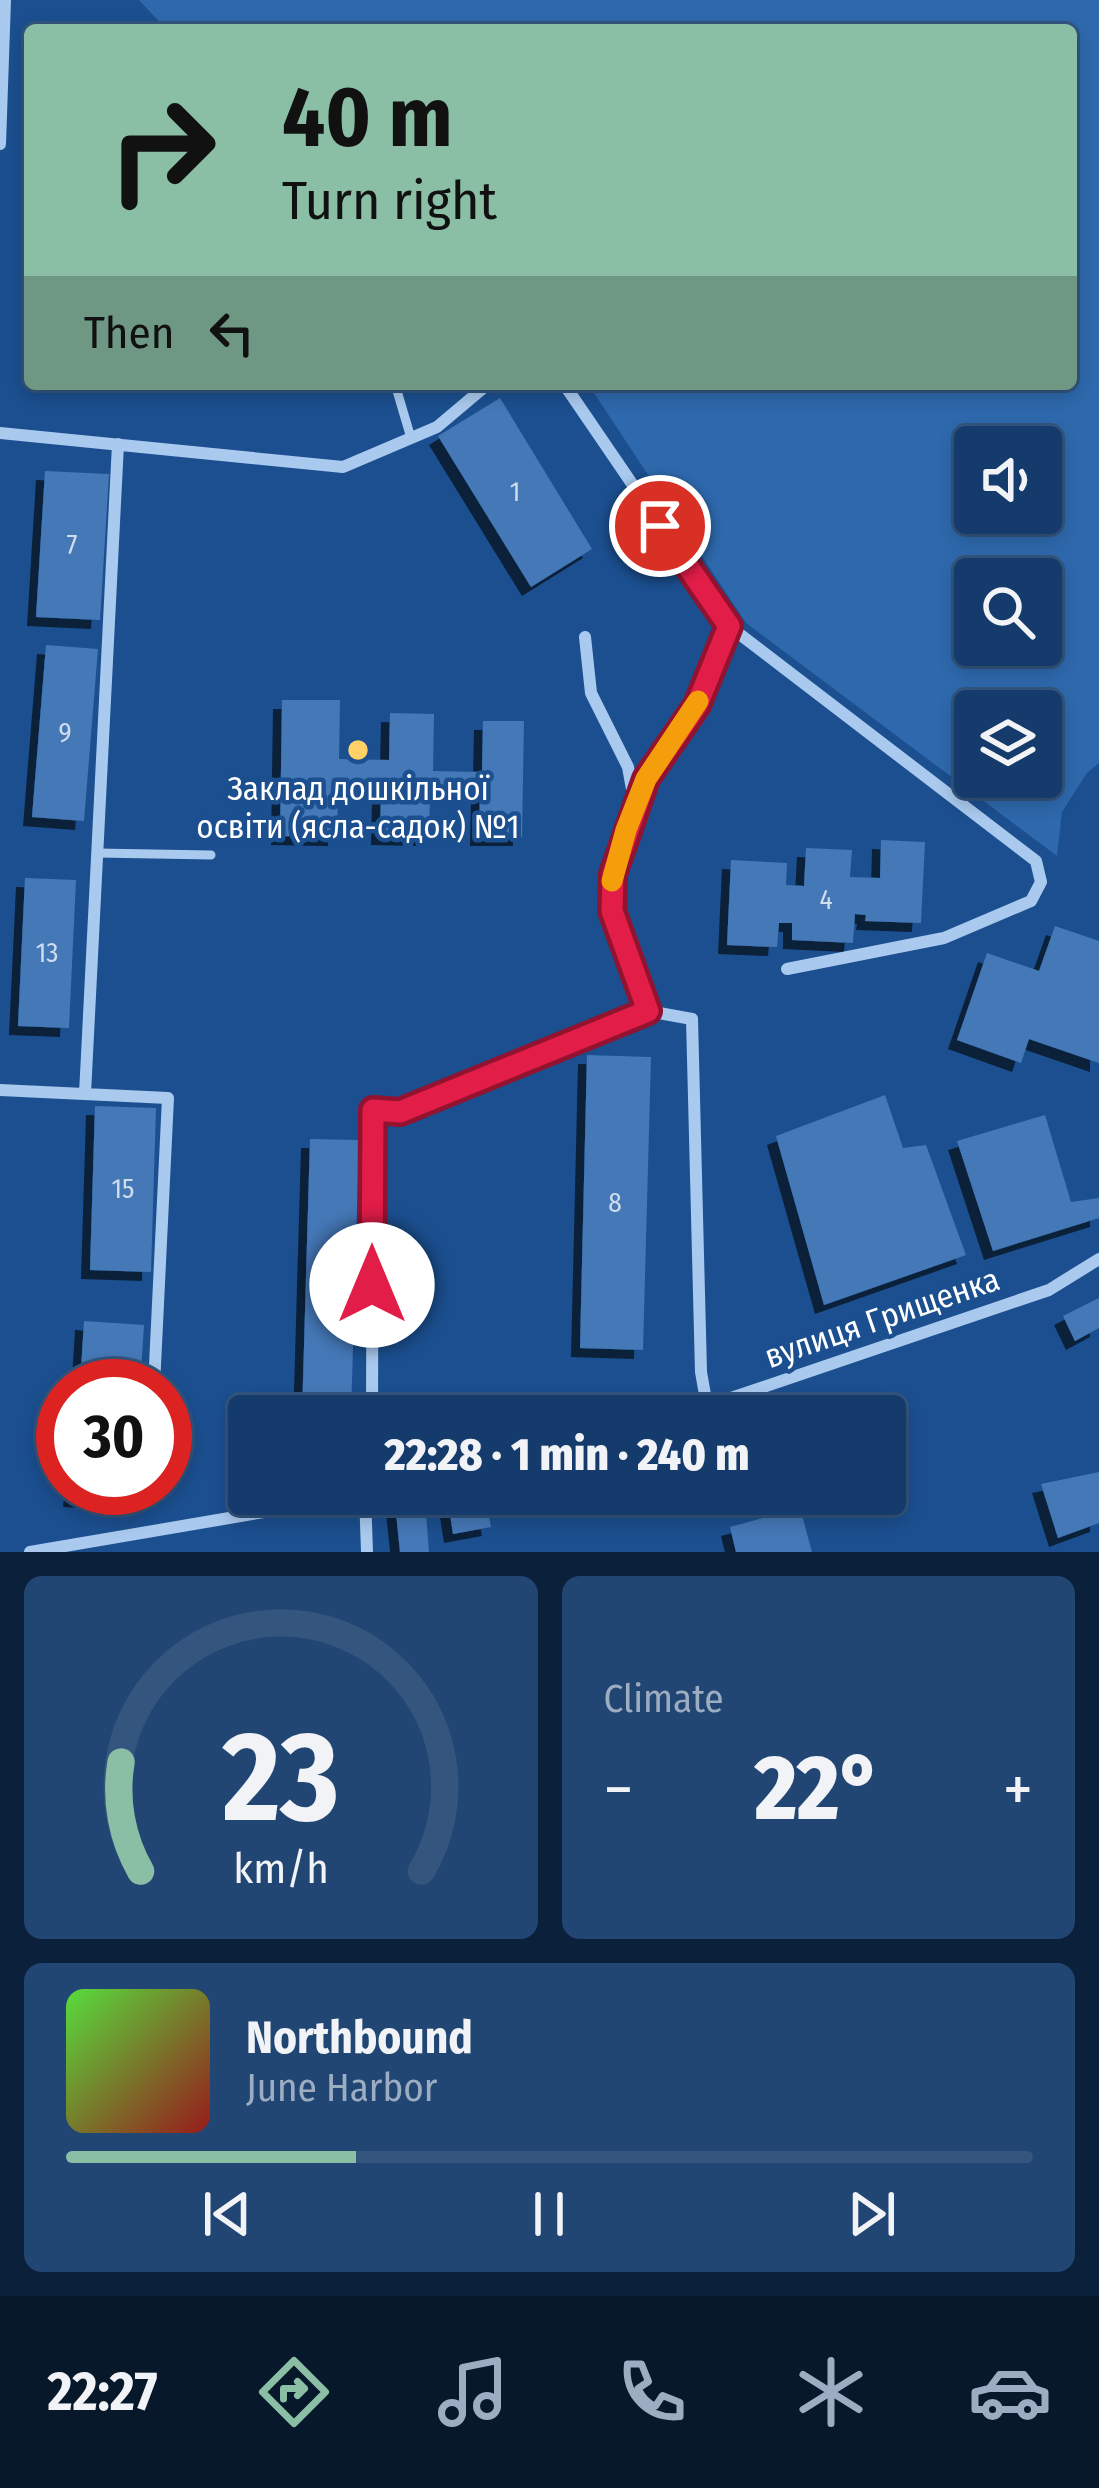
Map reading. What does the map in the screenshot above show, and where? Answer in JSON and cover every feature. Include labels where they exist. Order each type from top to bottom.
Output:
[{"type":"street","points":[[0,144],[5,0]]},
{"type":"street","points":[[0,433],[343,467],[437,427],[481,390]]},
{"type":"street","points":[[569,390],[729,626],[1036,861],[1041,882],[1031,901],[944,938],[787,969]]},
{"type":"street","points":[[85,1094],[118,445]]},
{"type":"street","points":[[648,1011],[612,911],[613,874],[646,779],[697,705],[729,626]]},
{"type":"street","points":[[585,637],[591,693],[628,766],[635,808]]},
{"type":"street","points":[[372,1395],[373,1110],[400,1112],[648,1011],[692,1019],[705,1395]]},
{"type":"street","points":[[0,1090],[168,1097],[155,1359]]},
{"type":"street","name":"вулиця Грищенка","points":[[739,1395],[1049,1290],[1099,1259]]},
{"type":"street","points":[[30,1552],[245,1515]]},
{"type":"street","points":[[367,1515],[368,1552]]},
{"type":"lane","points":[[397,390],[411,438]]},
{"type":"lane","points":[[97,853],[211,855]]},
{"type":"shaded area","points":[[139,0],[1099,0],[1099,763],[1062,812],[1057,856],[980,798],[1062,798],[1062,690],[954,690],[954,779],[746,623],[592,390],[1077,390],[1077,24],[161,24]]},
{"type":"building","points":[[500,398],[592,549],[531,587],[438,436]]},
{"type":"building","points":[[45,471],[109,474],[100,620],[36,617]]},
{"type":"building","points":[[46,645],[98,649],[84,821],[32,817]]},
{"type":"building","points":[[282,700],[340,700],[339,759],[389,760],[390,713],[434,714],[433,771],[482,772],[483,721],[524,721],[522,837],[479,837],[480,792],[430,791],[429,837],[380,836],[381,793],[338,793],[337,837],[280,836]]},
{"type":"building","points":[[881,840],[925,842],[921,923],[865,921],[866,915],[855,914],[853,943],[792,940],[792,923],[779,923],[777,947],[727,945],[731,860],[787,863],[786,885],[804,886],[806,848],[852,850],[850,877],[880,878]]},
{"type":"building","points":[[25,878],[76,880],[69,1028],[18,1026]]},
{"type":"building","points":[[1055,926],[1099,941],[1099,1063],[1029,1039],[1021,1063],[957,1040],[987,953],[1039,971]]},
{"type":"building","points":[[587,1055],[651,1057],[643,1350],[580,1348]]},
{"type":"building","points":[[885,1095],[903,1148],[926,1145],[966,1255],[824,1305],[776,1136]]},
{"type":"building","points":[[95,1106],[156,1108],[151,1272],[90,1270]]},
{"type":"building","points":[[1045,1115],[1071,1202],[1099,1198],[1099,1218],[993,1251],[957,1141]]},
{"type":"building","points":[[310,1139],[359,1140],[352,1395],[303,1395]]},
{"type":"building","points":[[1099,1298],[1099,1328],[1075,1341],[1063,1316]]},
{"type":"building","points":[[84,1321],[144,1325],[142,1359],[82,1359]]},
{"type":"building","points":[[1099,1472],[1099,1523],[1058,1538],[1041,1484]]},
{"type":"building","points":[[396,1515],[426,1515],[429,1552],[400,1552]]},
{"type":"building","points":[[450,1515],[489,1515],[491,1527],[453,1534]]},
{"type":"building","points":[[774,1515],[802,1515],[812,1552],[736,1552],[730,1527]]},
{"type":"slow traffic","points":[[612,881],[646,779],[698,701]]},
{"type":"place","name":"Заклад дошкільної освіти (ясла-садок) №1","points":[[358,750]]},
{"type":"route","points":[[372,1285],[373,1110],[400,1112],[648,1011],[612,911],[613,874],[646,779],[697,705],[729,626],[660,526]]}]
